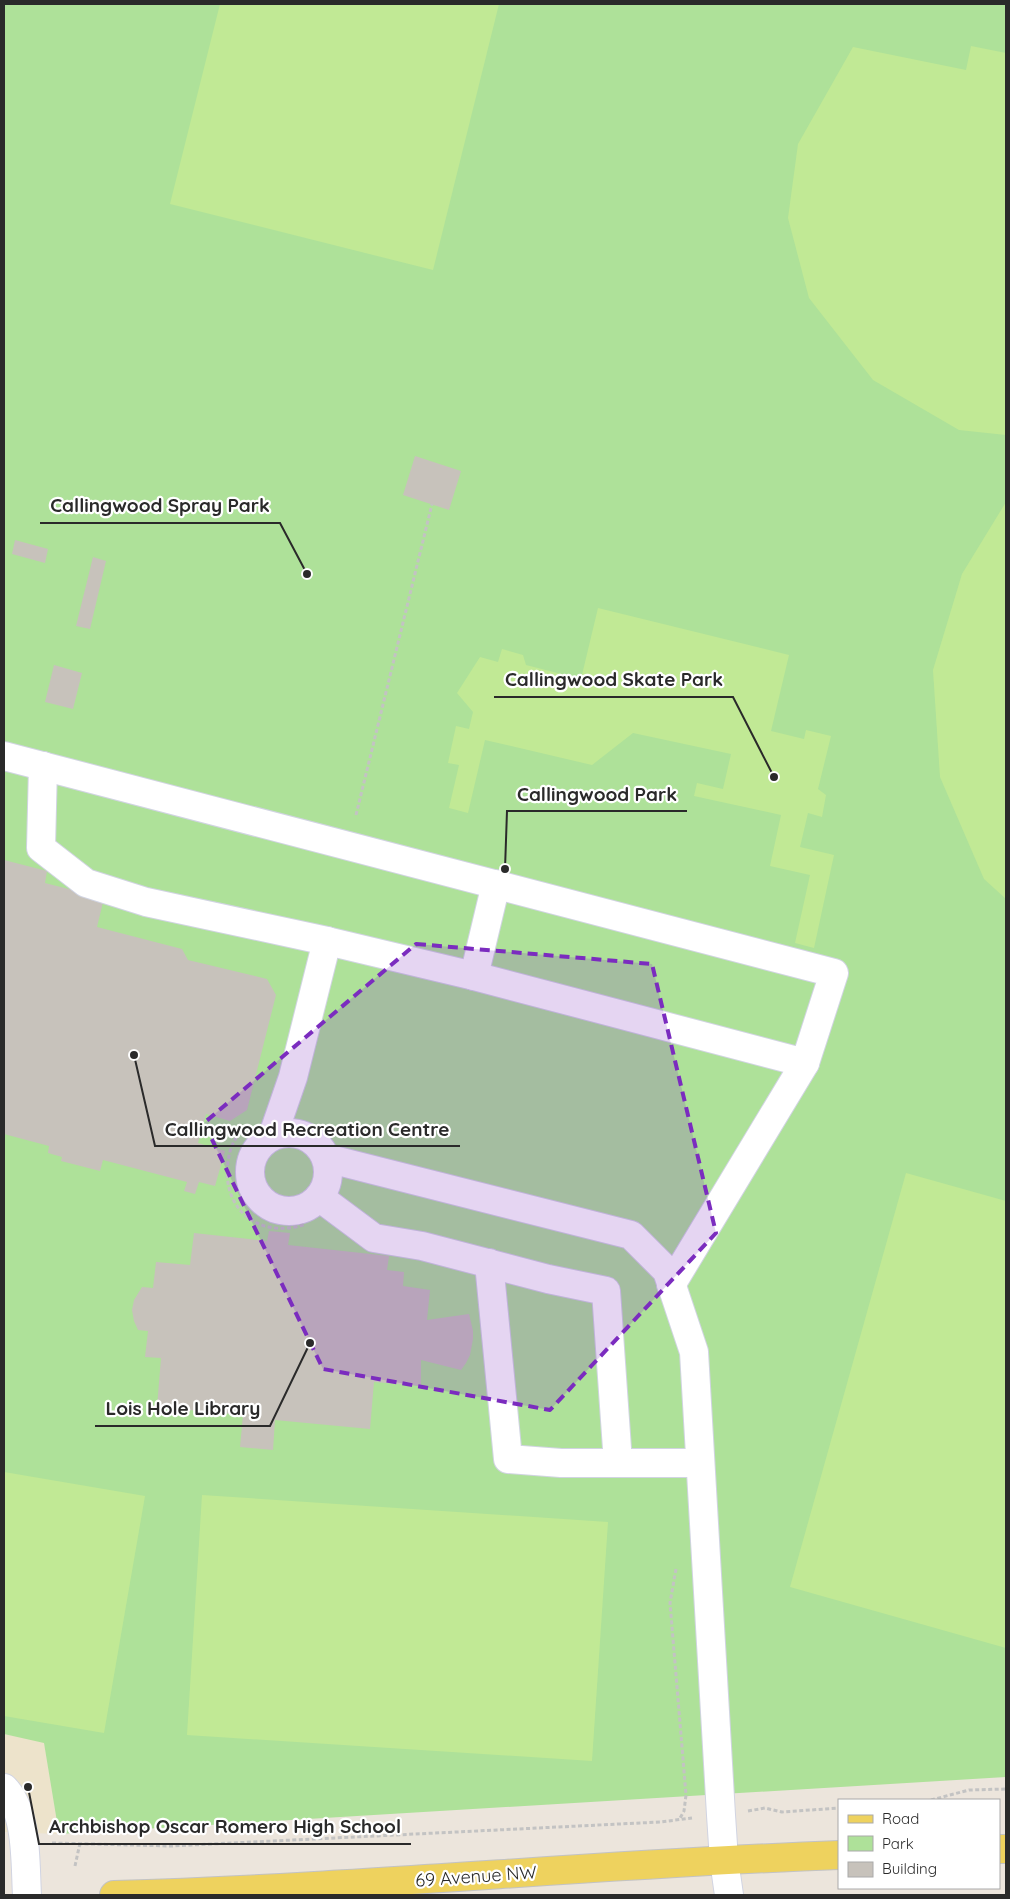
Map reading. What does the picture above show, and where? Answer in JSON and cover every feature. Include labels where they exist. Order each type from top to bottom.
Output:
[{"type":"main road","name":"69 Avenue NW","points":[[114,1895],[216,1892],[724,1860],[838,1855]]},
{"type":"lane","points":[[4,756],[834,973],[805,1063],[671,1285]]},
{"type":"lane","points":[[43,766],[41,848],[86,883],[146,902],[327,941],[474,976],[805,1063]]},
{"type":"lane","points":[[474,976],[496,884]]},
{"type":"lane","points":[[273,1135],[293,1077],[327,941]]},
{"type":"lane","points":[[285,1132],[297,1133],[309,1138],[319,1147],[326,1158],[328,1172],[326,1185],[319,1197],[309,1206],[296,1210],[283,1211],[270,1207],[259,1199],[249,1176],[254,1152],[262,1142],[273,1135],[285,1132]]},
{"type":"lane","points":[[326,1158],[631,1235],[667,1272],[694,1352],[699,1463],[724,1860],[729,1895]]},
{"type":"lane","points":[[319,1197],[374,1238],[422,1246],[606,1292],[618,1463]]},
{"type":"lane","points":[[489,1264],[508,1459],[561,1463],[699,1463]]},
{"type":"lane","points":[[4,1788],[15,1801],[19,1814],[24,1844],[28,1895]]},
{"type":"path","points":[[356,815],[432,504]]},
{"type":"path","points":[[53,1842],[171,1846],[678,1820],[684,1810],[686,1795],[670,1603],[676,1566]]},
{"type":"path","points":[[935,1799],[969,1790],[1006,1789]]},
{"type":"path","points":[[765,1808],[782,1812],[838,1808]]},
{"type":"path","points":[[75,1866],[80,1843]]},
{"type":"highlighted area","points":[[416,944],[652,964],[716,1233],[550,1410],[323,1369],[204,1123]]},
{"type":"shaded area","points":[[4,1734],[44,1742],[59,1834],[4,1832]]},
{"type":"green space","points":[[4,4],[1006,4],[1006,1777],[59,1834],[44,1743],[4,1734]]},
{"type":"green space","points":[[220,4],[499,4],[433,270],[170,204]]},
{"type":"green space","points":[[971,46],[1006,53],[1006,435],[959,430],[873,380],[809,298],[788,218],[798,144],[853,47],[966,70]]},
{"type":"green space","points":[[1006,502],[1006,899],[984,879],[940,777],[933,670],[962,574]]},
{"type":"green space","points":[[598,608],[789,655],[771,731],[804,739],[806,730],[831,736],[818,789],[826,795],[822,817],[808,813],[800,847],[834,855],[814,948],[795,943],[810,875],[770,866],[781,815],[694,796],[697,783],[723,789],[731,754],[633,733],[592,765],[485,740],[468,813],[449,808],[459,765],[448,763],[456,726],[469,729],[473,712],[457,693],[480,657],[498,662],[502,649],[523,655],[526,665],[581,679]]},
{"type":"green space","points":[[906,1173],[1006,1201],[1006,1648],[790,1587]]},
{"type":"green space","points":[[4,1472],[145,1496],[104,1733],[4,1716]]},
{"type":"green space","points":[[202,1495],[608,1522],[592,1761],[187,1735]]},
{"type":"building","points":[[415,456],[461,471],[449,510],[403,495]]},
{"type":"building","points":[[15,540],[48,549],[45,563],[12,554]]},
{"type":"building","points":[[93,557],[106,561],[90,629],[76,626]]},
{"type":"building","points":[[54,665],[82,673],[73,709],[45,702]]},
{"type":"building","points":[[4,860],[47,871],[45,883],[104,898],[97,927],[182,949],[188,960],[267,979],[276,995],[247,1110],[230,1121],[206,1114],[198,1143],[225,1151],[215,1186],[199,1182],[195,1194],[184,1191],[187,1182],[103,1160],[100,1171],[61,1161],[62,1157],[48,1153],[49,1146],[4,1134]]},
{"type":"building","points":[[269,1231],[290,1233],[288,1245],[389,1256],[387,1270],[404,1272],[403,1286],[430,1290],[427,1320],[469,1314],[473,1339],[470,1355],[466,1363],[461,1370],[421,1360],[421,1386],[374,1382],[370,1429],[275,1420],[273,1450],[240,1447],[243,1415],[157,1407],[161,1358],[145,1357],[148,1331],[138,1330],[132,1310],[134,1300],[142,1287],[153,1288],[156,1262],[190,1265],[194,1233],[267,1241]]},
{"type":"place","name":"Callingwood Spray Park","points":[[307,574]]},
{"type":"place","name":"Callingwood Skate Park","points":[[774,777]]},
{"type":"place","name":"Callingwood Park","points":[[505,869]]},
{"type":"place","name":"Callingwood Recreation Centre","points":[[134,1055]]},
{"type":"place","name":"Lois Hole Library","points":[[310,1343]]},
{"type":"place","name":"Archbishop Oscar Romero High School","points":[[28,1787]]}]
